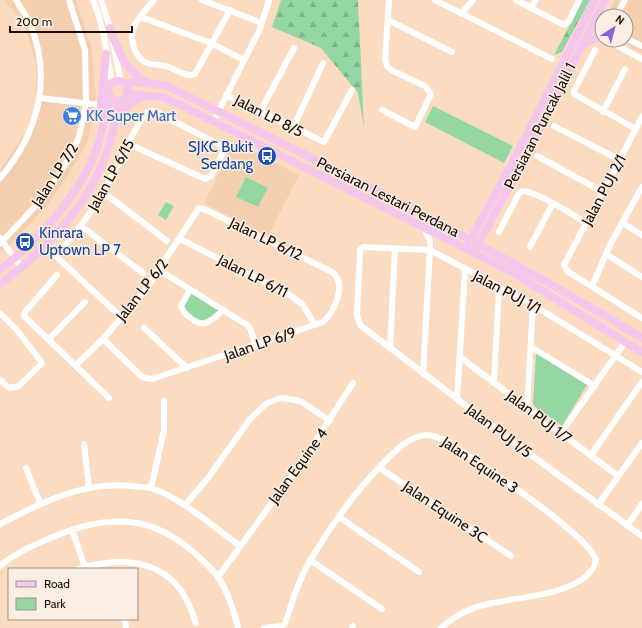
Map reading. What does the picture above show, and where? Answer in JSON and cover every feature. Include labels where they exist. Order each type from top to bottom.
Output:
[{"type":"main road","name":"Persiaran Puncak Jalil 1","points":[[474,252],[476,229],[507,173],[595,0]]},
{"type":"main road","name":"Persiaran Puncak Jalil 1","points":[[466,248],[485,230],[513,180],[605,0]]},
{"type":"main road","points":[[110,28],[120,54],[132,73],[149,82]]},
{"type":"main road","points":[[581,46],[594,39]]},
{"type":"main road","points":[[103,122],[101,105],[106,54]]},
{"type":"main road","name":"Persiaran Lestari Perdana","points":[[119,83],[149,82],[165,85],[474,241],[575,297],[642,338]]},
{"type":"main road","points":[[0,270],[43,232],[75,191],[96,149],[111,98],[108,90],[119,83],[127,94],[120,101],[106,154],[91,186],[70,217],[44,245],[21,267],[0,284]]},
{"type":"main road","name":"Persiaran Lestari Perdana","points":[[127,94],[162,97],[474,252],[538,288],[642,352]]},
{"type":"main road","points":[[115,122],[127,105],[136,99],[148,95]]},
{"type":"main road","points":[[111,98],[120,101]]},
{"type":"main road","points":[[332,182],[337,171]]},
{"type":"main road","points":[[458,233],[476,229]]},
{"type":"main road","points":[[485,230],[487,244],[493,252]]},
{"type":"street","points":[[0,178],[19,154],[28,138],[35,121],[40,98],[40,57],[29,22],[16,0]]},
{"type":"street","name":"Jalan LP 7/2","points":[[1,241],[42,199],[68,160],[79,137],[86,103],[85,50],[69,0]]},
{"type":"street","points":[[93,0],[98,13],[106,54],[119,83]]},
{"type":"street","points":[[101,0],[110,28],[119,83]]},
{"type":"street","points":[[154,0],[132,30],[132,44],[136,53],[144,62],[193,75],[230,10]]},
{"type":"street","points":[[202,0],[262,23]]},
{"type":"street","points":[[213,122],[262,23],[269,0]]},
{"type":"street","points":[[382,110],[415,127],[431,97],[430,90],[426,86],[391,70],[387,66],[385,60],[389,0]]},
{"type":"street","points":[[435,0],[552,59]]},
{"type":"street","points":[[461,14],[473,0]]},
{"type":"street","points":[[516,0],[561,24],[567,23],[579,0]]},
{"type":"street","points":[[531,8],[536,0]]},
{"type":"street","points":[[141,17],[210,43],[244,60]]},
{"type":"street","points":[[388,20],[452,52]]},
{"type":"street","points":[[581,27],[594,34]]},
{"type":"street","points":[[260,112],[294,48]]},
{"type":"street","points":[[621,48],[642,59]]},
{"type":"street","points":[[595,50],[575,89],[574,94],[636,130]]},
{"type":"street","points":[[293,128],[324,63]]},
{"type":"street","points":[[603,112],[625,69]]},
{"type":"street","name":"Jalan LP 8/5","points":[[226,95],[324,142],[352,90]]},
{"type":"street","points":[[40,98],[101,105]]},
{"type":"street","name":"Jalan LP 6/15","points":[[56,256],[81,226],[103,192],[145,114],[149,111],[154,110],[219,145],[223,148],[223,154],[211,176],[205,179],[129,144]]},
{"type":"street","name":"Jalan PUJ 2/1","points":[[592,286],[567,272],[565,262],[642,117]]},
{"type":"street","points":[[554,126],[620,160]]},
{"type":"street","points":[[537,156],[603,192]]},
{"type":"street","points":[[641,190],[606,254],[592,286],[642,318]]},
{"type":"street","points":[[499,232],[518,195],[522,191],[531,193],[553,203],[586,222]]},
{"type":"street","points":[[103,192],[167,241]]},
{"type":"street","points":[[530,247],[553,203]]},
{"type":"street","name":"Jalan LP 6/2","points":[[76,365],[103,339],[159,270],[180,239],[196,210],[199,208]]},
{"type":"street","name":"Jalan LP 6/12","points":[[199,208],[206,210],[332,272]]},
{"type":"street","points":[[623,223],[642,235]]},
{"type":"street","points":[[81,226],[143,272]]},
{"type":"street","points":[[423,374],[430,250],[430,241],[424,228]]},
{"type":"street","points":[[430,241],[439,235]]},
{"type":"street","name":"Jalan LP 6/11","points":[[180,239],[290,295],[303,305],[315,325]]},
{"type":"street","points":[[1,241],[21,267]]},
{"type":"street","points":[[44,245],[121,317]]},
{"type":"street","name":"Jalan PUJ 1/1","points":[[358,322],[361,248],[430,250],[533,305],[642,372]]},
{"type":"street","points":[[390,348],[395,249]]},
{"type":"street","points":[[606,254],[642,277]]},
{"type":"street","points":[[159,270],[250,328],[256,345]]},
{"type":"street","points":[[456,399],[465,270]]},
{"type":"street","name":"Jalan LP 6/9","points":[[103,339],[142,376],[152,379],[323,322],[328,318],[335,306],[339,282],[338,278],[332,272]]},
{"type":"street","points":[[57,275],[24,314],[109,398]]},
{"type":"street","points":[[494,383],[499,287]]},
{"type":"street","points":[[190,290],[181,306],[182,310],[195,322],[199,324],[206,323],[223,310]]},
{"type":"street","points":[[49,339],[85,302]]},
{"type":"street","points":[[527,408],[533,305]]},
{"type":"street","points":[[0,380],[9,388],[19,386],[42,363],[17,330],[1,314]]},
{"type":"street","name":"Jalan PUJ 1/5","points":[[358,322],[456,399],[642,536]]},
{"type":"street","points":[[144,328],[187,368]]},
{"type":"street","points":[[562,434],[625,342]]},
{"type":"street","points":[[531,347],[595,386]]},
{"type":"street","name":"Jalan PUJ 1/7","points":[[460,356],[618,476]]},
{"type":"street","points":[[591,456],[642,382]]},
{"type":"street","points":[[330,421],[353,383]]},
{"type":"street","name":"Jalan Equine 4","points":[[185,505],[208,478],[250,419],[267,402],[281,398],[302,402],[330,421],[218,577]]},
{"type":"street","points":[[151,488],[164,430],[164,401]]},
{"type":"street","name":"Jalan Equine 3","points":[[264,628],[282,626],[285,624],[293,598],[310,560],[339,517],[392,453],[407,441],[428,434],[434,435],[465,453],[548,512],[587,545],[595,554],[596,560],[593,568],[582,581],[552,591],[486,605],[460,614],[449,625],[441,628]]},
{"type":"street","points":[[598,505],[642,443]]},
{"type":"street","points":[[84,444],[89,488]]},
{"type":"street","points":[[26,468],[40,504]]},
{"type":"street","name":"Jalan Equine 3C","points":[[380,468],[511,556]]},
{"type":"street","points":[[0,524],[40,504],[89,488],[118,485],[151,488],[185,505],[240,546]]},
{"type":"street","points":[[627,526],[642,504]]},
{"type":"street","points":[[339,517],[419,572]]},
{"type":"street","points":[[0,566],[17,554],[37,543],[72,530],[109,522],[133,523],[158,528],[186,546],[218,577],[234,610],[238,628]]},
{"type":"street","points":[[72,530],[82,568],[120,561],[148,566],[159,572],[180,589],[196,622]]},
{"type":"street","points":[[310,560],[382,609]]},
{"type":"shaded area","points":[[4,0],[76,0],[92,49],[96,98],[87,143],[67,177],[47,205],[13,242],[0,253],[0,170],[24,135],[35,110],[36,73],[35,59],[23,21]]},
{"type":"shaded area","points":[[615,0],[642,0],[642,53],[632,48],[634,48],[634,8],[611,8]]},
{"type":"shaded area","points":[[234,143],[299,175],[268,236],[204,203]]},
{"type":"green space","points":[[281,0],[358,0],[364,128],[358,93],[321,48],[272,27]]},
{"type":"green space","points":[[583,0],[590,0],[562,52],[554,55]]},
{"type":"green space","points":[[433,106],[513,146],[504,163],[425,122]]},
{"type":"green space","points":[[246,177],[268,188],[258,207],[236,197]]},
{"type":"green space","points":[[166,202],[174,206],[166,220],[158,215]]},
{"type":"green space","points":[[191,293],[220,309],[205,320],[198,321],[185,310],[183,305]]},
{"type":"green space","points":[[536,354],[587,385],[562,426],[533,405]]},
{"type":"place","name":"KK Super Mart","points":[[72,116]]},
{"type":"place","name":"SJKC Bukit Serdang","points":[[267,156]]},
{"type":"place","name":"Kinrara Uptown LP 7","points":[[25,242]]}]
